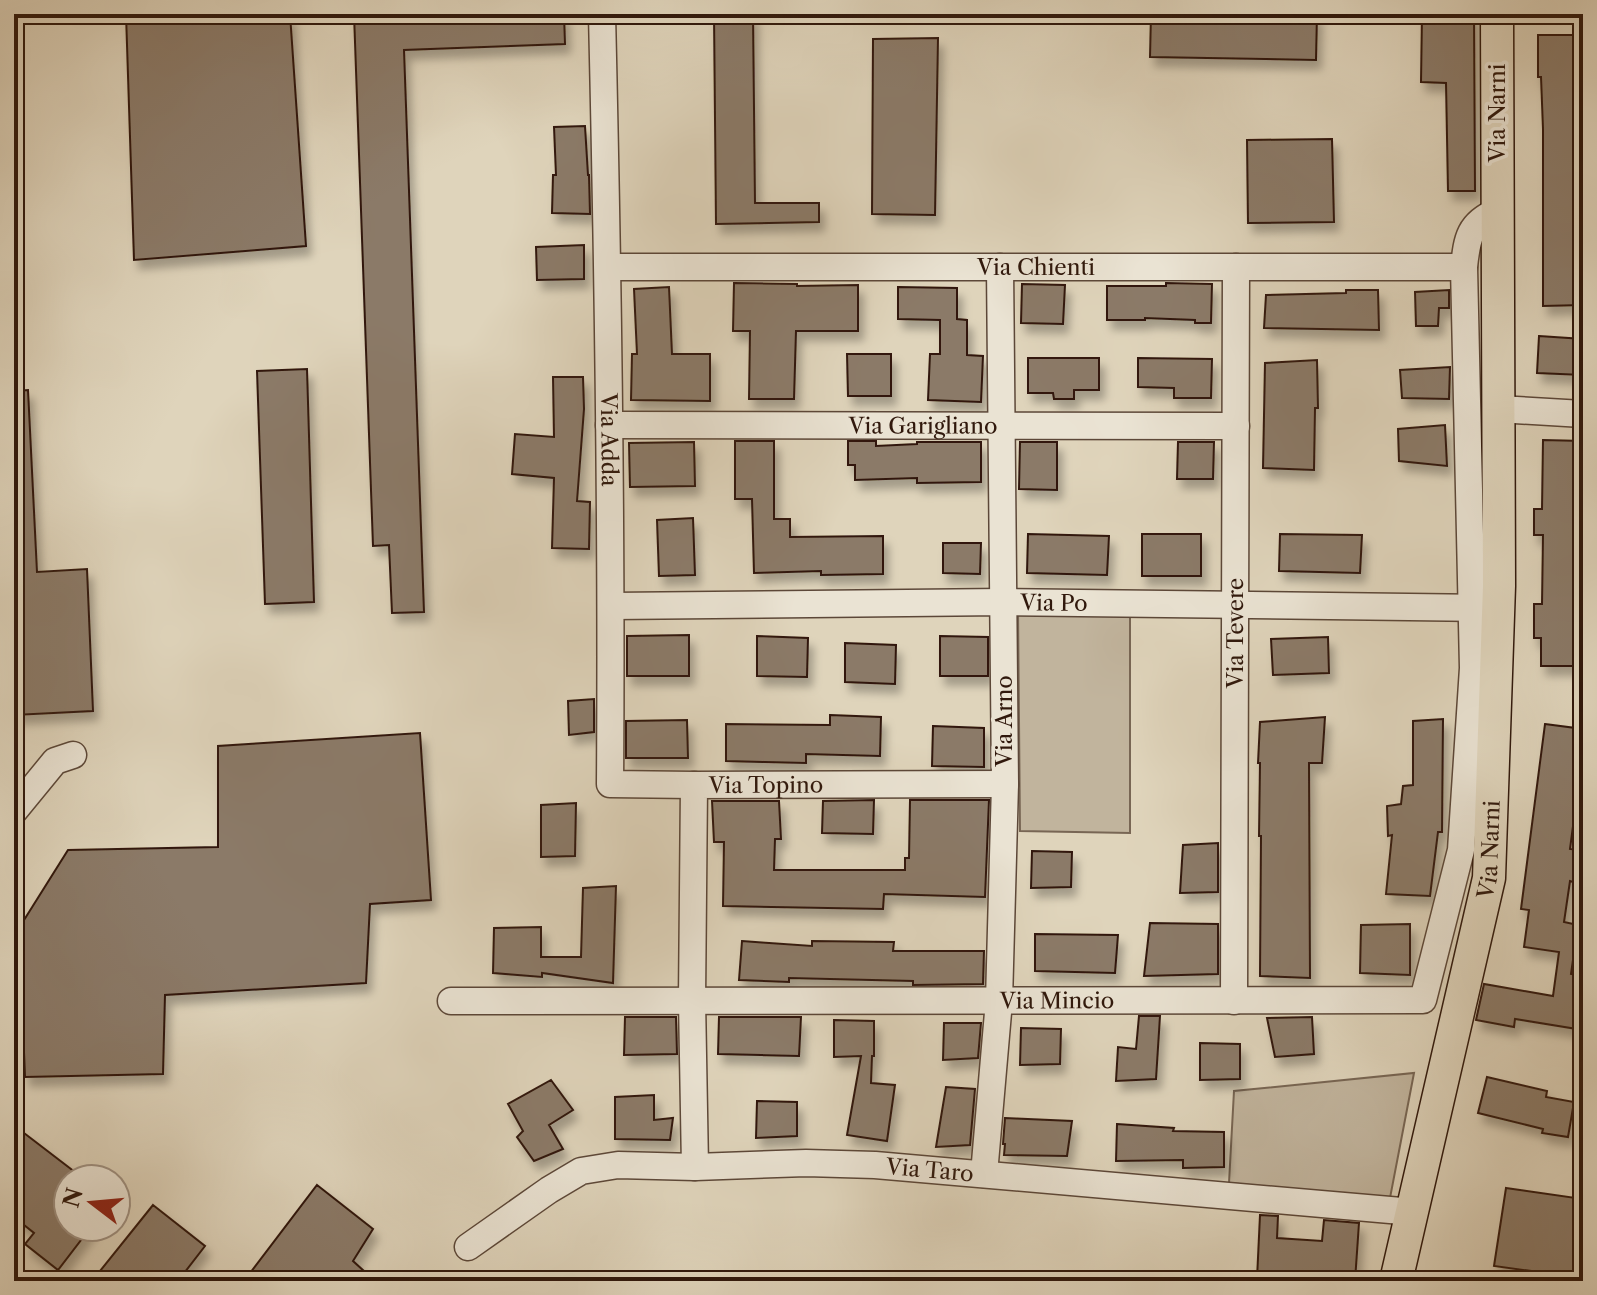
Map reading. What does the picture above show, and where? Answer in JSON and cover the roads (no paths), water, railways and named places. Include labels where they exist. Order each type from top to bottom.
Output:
[{"type":"main road","name":"Via Narni","points":[[1396,1281],[1489,878],[1485,608],[1498,409],[1497,14]]},
{"type":"street","name":"Via Adda","points":[[602,14],[612,606],[610,784],[694,785]]},
{"type":"street","name":"Via Narni","points":[[1423,1000],[1461,850],[1473,668],[1485,608],[1464,267],[1467,241],[1474,229],[1481,218],[1498,211]]},
{"type":"street","name":"Via Chienti","points":[[608,267],[1464,267]]},
{"type":"street","name":"Via Arno","points":[[984,1174],[999,1001],[1005,784],[1000,267]]},
{"type":"street","name":"Via Tevere","points":[[1234,1001],[1236,267]]},
{"type":"street","points":[[1498,409],[1583,414]]},
{"type":"street","name":"Via Garigliano","points":[[609,425],[1236,426]]},
{"type":"street","name":"Via Po","points":[[612,606],[1003,602],[1485,608]]},
{"type":"street","points":[[14,811],[55,761],[73,755]]},
{"type":"street","name":"Via Topino","points":[[692,1000],[694,785],[1005,784]]},
{"type":"street","points":[[692,1000],[695,1167]]},
{"type":"street","name":"Via Mincio","points":[[451,1001],[1423,1000]]},
{"type":"street","name":"Via Taro","points":[[468,1247],[581,1171],[618,1165],[875,1165],[1413,1212]]}]
